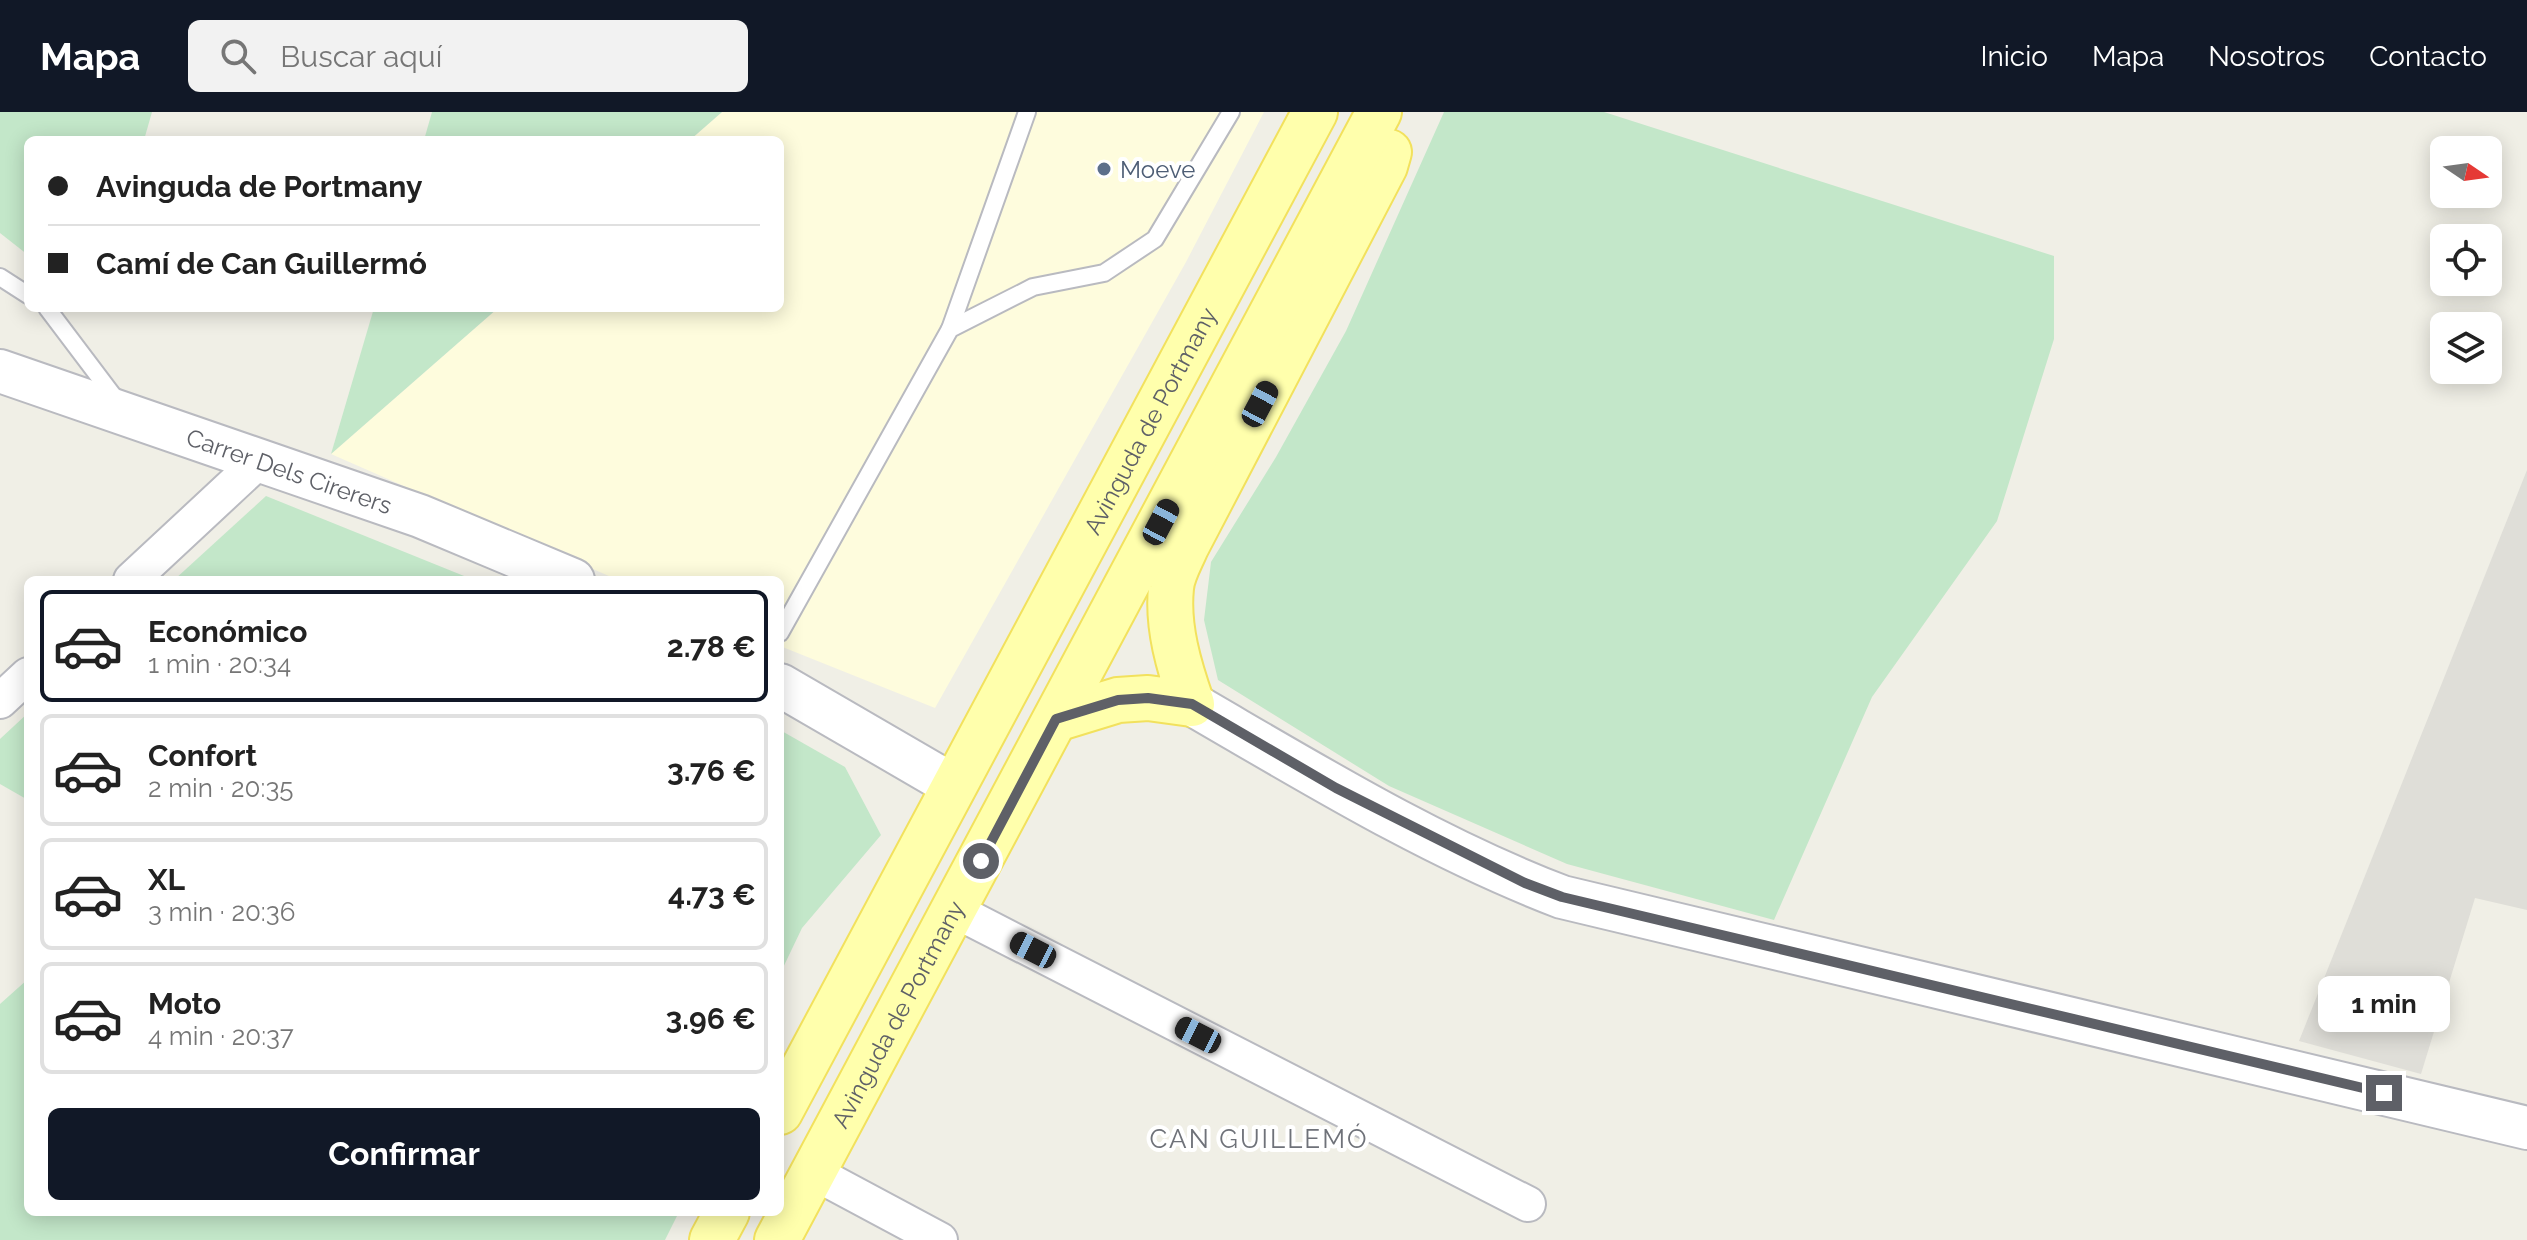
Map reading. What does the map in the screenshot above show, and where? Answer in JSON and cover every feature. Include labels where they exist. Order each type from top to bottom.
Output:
[{"type":"main road","name":"Avinguda de Portmany","points":[[784,1105],[1315,112]]},
{"type":"main road","name":"Avinguda de Portmany","points":[[777,1240],[1379,112]]},
{"type":"main road","points":[[1056,719],[1118,700],[1148,698],[1192,704],[1181,672],[1171,625],[1171,585],[1186,547],[1385,166],[1400,112]]},
{"type":"main road","points":[[712,1240],[725,1216]]},
{"type":"street","name":"Carrer Dels Cirerers","points":[[0,371],[420,516],[563,576]]},
{"type":"street","points":[[135,576],[261,459]]},
{"type":"street","points":[[0,701],[24,679]]},
{"type":"street","points":[[784,687],[954,786]]},
{"type":"street","points":[[1192,704],[1336,788],[1502,872],[1562,897],[2527,1128]]},
{"type":"street","points":[[954,910],[1528,1204]]},
{"type":"street","points":[[813,1172],[940,1240]]},
{"type":"lane","points":[[784,626],[950,329],[1027,112]]},
{"type":"lane","points":[[950,329],[1033,287],[1104,273],[1155,239],[1231,112]]},
{"type":"lane","points":[[0,277],[24,292]]},
{"type":"lane","points":[[50,312],[126,413]]},
{"type":"shaded area","points":[[722,112],[1264,112],[1186,262],[935,708],[784,648],[784,576],[609,576],[331,454],[493,312],[784,312],[784,136],[695,136]]},
{"type":"shaded area","points":[[2527,470],[2527,910],[2475,898],[2421,1074],[2299,1041]]},
{"type":"green space","points":[[0,112],[152,112],[145,136],[24,136],[24,252],[0,233]]},
{"type":"green space","points":[[432,112],[722,112],[695,136],[425,136]]},
{"type":"green space","points":[[1444,112],[1604,112],[2054,256],[2054,339],[1997,521],[1872,697],[1774,920],[1567,864],[1389,786],[1218,680],[1204,620],[1211,562],[1276,457],[1346,331]]},
{"type":"green space","points":[[373,312],[493,312],[331,454]]},
{"type":"green space","points":[[266,496],[464,576],[178,576]]},
{"type":"green space","points":[[24,717],[24,798],[0,784],[0,739]]},
{"type":"green space","points":[[784,732],[845,767],[881,835],[802,928],[784,966]]},
{"type":"green space","points":[[24,983],[24,1216],[677,1216],[665,1240],[0,1240],[0,1004]]},
{"type":"place","name":"Moeve","points":[[1104,169]]},
{"type":"district","name":"CAN GUILLEMÓ","points":[[1259,1139]]},
{"type":"route","points":[[981,861],[1056,719],[1118,700],[1148,698],[1192,704],[1336,788],[1525,883],[1562,897],[2384,1093]]}]
